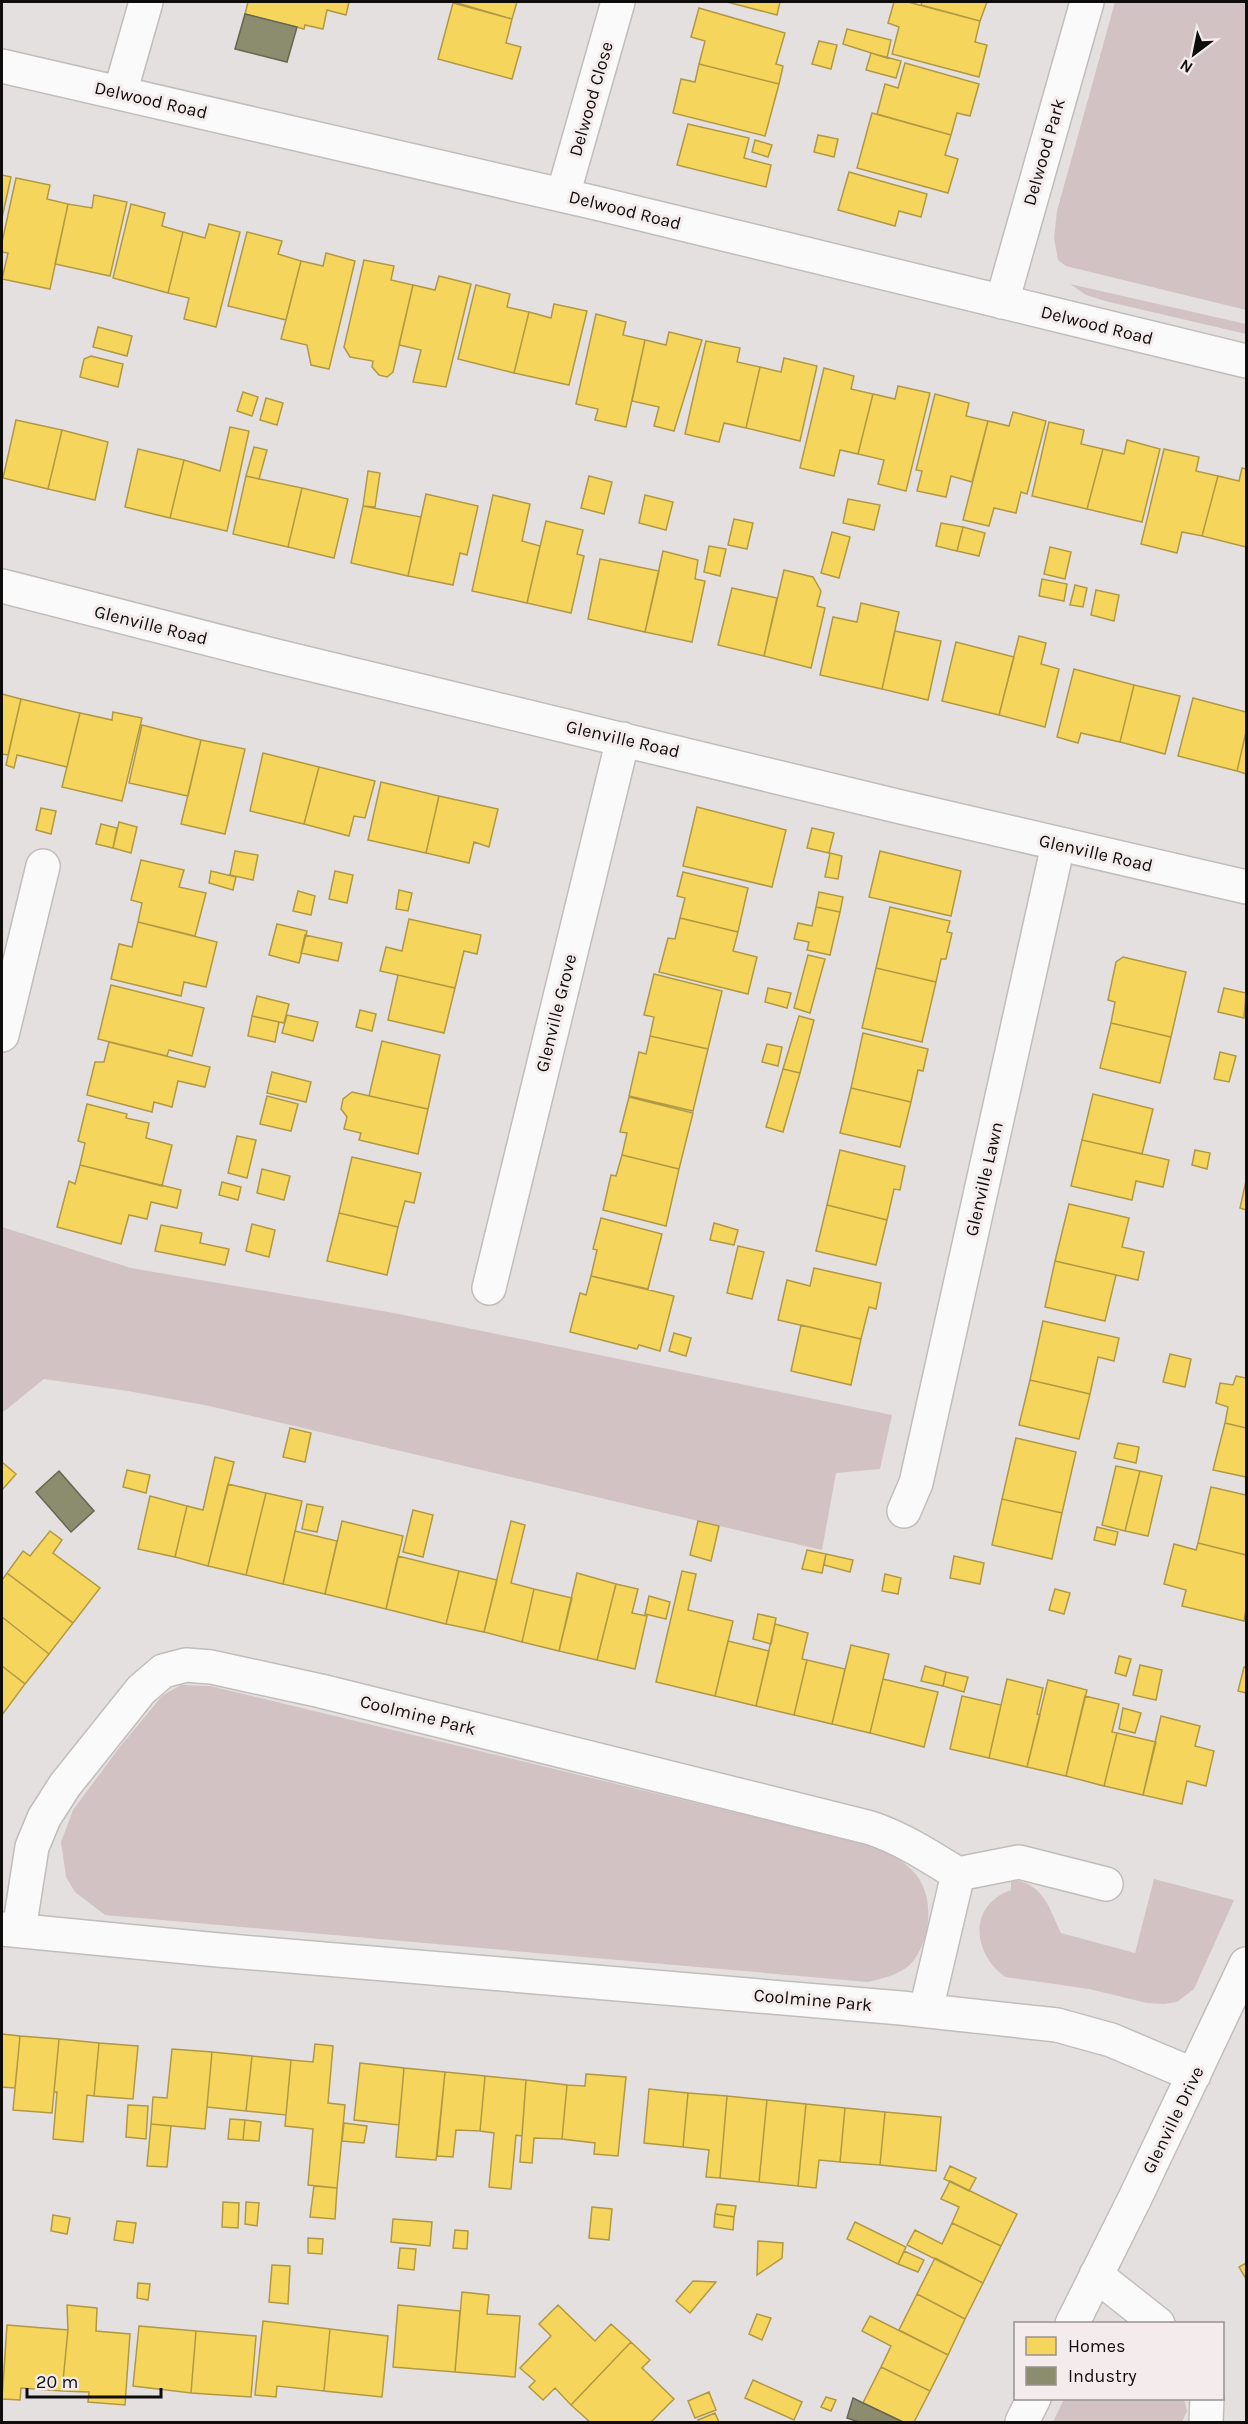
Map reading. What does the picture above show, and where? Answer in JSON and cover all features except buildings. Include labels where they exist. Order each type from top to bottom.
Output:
[{"type":"street","points":[[120,93],[146,2]]},
{"type":"street","name":"Delwood Close","points":[[563,195],[618,2]]},
{"type":"street","name":"Delwood Park","points":[[1002,302],[1087,2]]},
{"type":"street","name":"Delwood Road","points":[[2,66],[563,195],[1246,361]]},
{"type":"street","name":"Glenville Road","points":[[2,586],[193,636],[1058,845],[1246,887]]},
{"type":"street","name":"Glenville Grove","points":[[489,1288],[623,739]]},
{"type":"street","name":"Glenville Lawn","points":[[904,1511],[916,1482],[1058,845]]},
{"type":"street","points":[[2,1035],[43,866]]},
{"type":"street","name":"Coolmine Park","points":[[958,1874],[897,1837],[871,1828],[327,1693],[211,1667],[186,1665],[163,1671],[141,1690],[54,1801],[32,1847],[10,1930],[218,1950],[926,2010],[1057,2025],[1110,2040],[1194,2075]]},
{"type":"street","points":[[926,2010],[958,1874],[1019,1862],[1106,1884]]},
{"type":"street","name":"Glenville Drive","points":[[1072,2322],[1135,2198],[1246,1964]]},
{"type":"street","points":[[1096,2275],[1155,2322]]},
{"type":"street","points":[[1022,2422],[1033,2400]]},
{"type":"street","points":[[1206,2422],[1207,2400]]},
{"type":"shaded area","points":[[1115,2],[1246,2],[1246,310],[1066,266],[1058,260],[1054,238],[1057,211]]},
{"type":"shaded area","points":[[1070,284],[1246,324],[1246,334],[1105,301],[1086,295]]},
{"type":"shaded area","points":[[2,1227],[131,1268],[394,1313],[892,1415],[880,1469],[836,1473],[822,1550],[209,1406],[128,1391],[44,1379],[2,1413]]},
{"type":"shaded area","points":[[181,1685],[210,1686],[875,1848],[904,1863],[919,1879],[925,1890],[927,1902],[925,1939],[914,1960],[905,1969],[868,1982],[105,1915],[75,1892],[66,1877],[61,1842],[73,1810],[119,1748],[162,1696]]},
{"type":"shaded area","points":[[1154,1879],[1234,1900],[1194,1989],[1177,2002],[1147,2003],[1089,1989],[1005,1977],[994,1967],[981,1943],[982,1918],[987,1907],[997,1897],[1011,1890],[1011,1880],[1022,1882],[1038,1891],[1044,1898],[1061,1933],[1135,1953]]},
{"type":"shaded area","points":[[1064,2400],[1184,2400],[1187,2411],[1182,2422],[1053,2422]]}]
